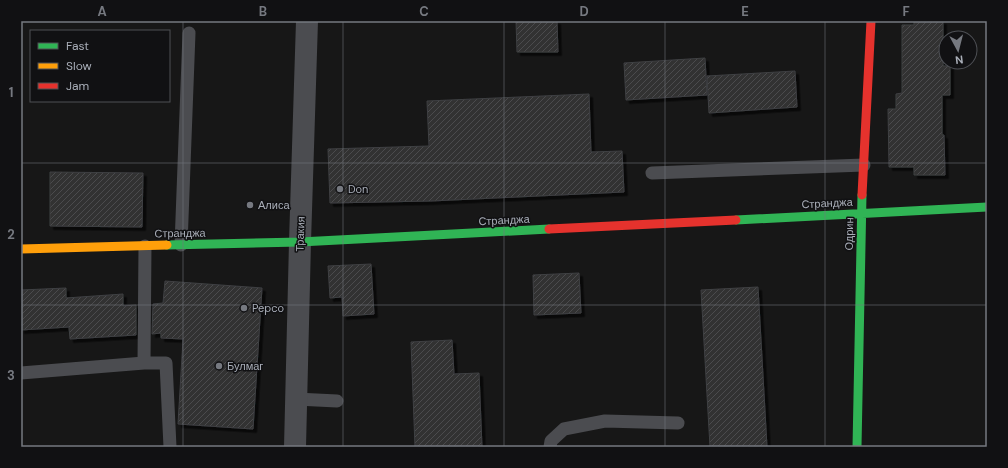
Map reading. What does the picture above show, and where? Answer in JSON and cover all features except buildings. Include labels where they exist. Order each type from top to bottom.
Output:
[{"type":"street","name":"Тракия","points":[[295,447],[307,21]]},
{"type":"street","name":"Одрин","points":[[857,447],[861,214],[871,21]]},
{"type":"street","name":"Странджа","points":[[21,249],[300,242],[987,207]]},
{"type":"lane","points":[[181,245],[189,32]]},
{"type":"lane","points":[[652,173],[864,164]]},
{"type":"lane","points":[[144,363],[145,246]]},
{"type":"lane","points":[[21,372],[144,363],[166,363],[170,447]]},
{"type":"lane","points":[[296,399],[337,401]]},
{"type":"lane","points":[[550,447],[551,442],[564,429],[605,421],[678,423]]},
{"type":"traffic: fast","points":[[857,447],[862,195]]},
{"type":"traffic: fast","points":[[736,220],[987,207]]},
{"type":"traffic: fast","points":[[167,245],[300,242],[549,229]]},
{"type":"traffic: slow","points":[[21,249],[167,245]]},
{"type":"traffic: jam","points":[[862,195],[871,21]]},
{"type":"traffic: jam","points":[[549,229],[736,220]]},
{"type":"place","name":"Don","points":[[340,189]]},
{"type":"place","name":"Алиса","points":[[250,205]]},
{"type":"place","name":"Pepco","points":[[244,308]]},
{"type":"place","name":"Булмаг","points":[[219,366]]}]
